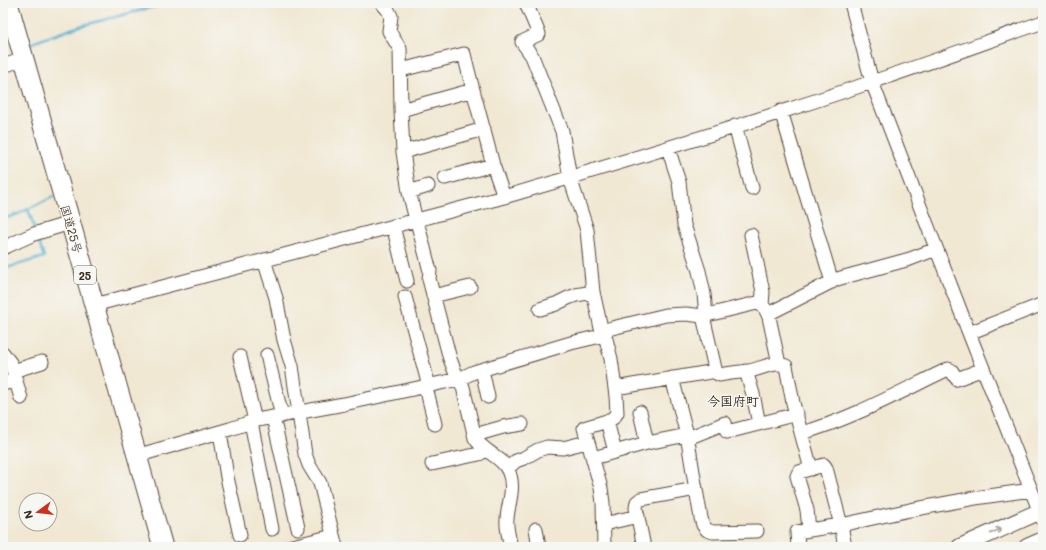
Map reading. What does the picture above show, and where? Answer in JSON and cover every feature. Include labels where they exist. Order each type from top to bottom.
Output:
[{"type":"highway","name":"国道25号","points":[[8,15],[24,59],[163,547]]},
{"type":"main road","points":[[960,547],[1042,514]]},
{"type":"main road","points":[[1027,547],[1043,540]]},
{"type":"street","points":[[382,3],[391,16],[389,31],[400,49],[401,110],[409,192],[430,271],[429,279],[433,296],[450,359],[463,387],[475,435],[479,444],[501,461],[508,469],[511,485],[511,502],[507,521],[511,547]]},
{"type":"street","points":[[526,3],[539,34],[522,42],[532,56],[562,131],[570,178],[587,230],[593,292],[611,359],[617,413],[613,418],[607,421],[584,428],[601,488],[603,503],[604,547]]},
{"type":"street","points":[[851,3],[872,82],[983,369],[1042,514]]},
{"type":"street","points":[[94,305],[504,197],[570,178],[872,82],[1043,22]]},
{"type":"street","points":[[401,70],[464,54],[493,165],[504,197]]},
{"type":"street","points":[[3,66],[24,59]]},
{"type":"street","points":[[401,110],[473,90]]},
{"type":"street","points":[[781,111],[832,282]]},
{"type":"street","points":[[735,126],[752,188]]},
{"type":"street","points":[[404,152],[484,129]]},
{"type":"street","points":[[668,148],[679,182],[684,225],[699,271],[704,294],[705,315],[716,373],[720,375],[779,364],[786,366],[788,370],[793,403],[811,469]]},
{"type":"street","points":[[445,178],[493,165]]},
{"type":"street","points":[[409,192],[428,186]]},
{"type":"street","points":[[3,248],[37,233],[70,223]]},
{"type":"street","points":[[393,226],[407,281]]},
{"type":"street","points":[[751,235],[763,292],[765,310],[779,364]]},
{"type":"street","points":[[765,310],[837,279],[910,259],[936,249]]},
{"type":"street","points":[[264,260],[276,298],[284,340],[292,366],[306,454],[309,465],[320,483],[335,542],[288,547]]},
{"type":"street","points":[[433,296],[470,287]]},
{"type":"street","points":[[545,305],[556,304],[576,295],[593,292]]},
{"type":"street","points":[[405,297],[427,386],[431,420]]},
{"type":"street","points":[[136,456],[277,416],[299,413],[459,379],[466,375],[604,333],[612,328],[666,315],[705,315],[757,303],[765,310]]},
{"type":"street","points":[[969,333],[1043,304]]},
{"type":"street","points":[[3,353],[11,364],[21,398]]},
{"type":"street","points":[[267,355],[298,528]]},
{"type":"street","points":[[240,357],[272,529]]},
{"type":"street","points":[[3,384],[14,376],[42,362]]},
{"type":"street","points":[[802,433],[814,430],[852,415],[944,371],[951,370],[957,379],[983,369]]},
{"type":"street","points":[[482,370],[488,397]]},
{"type":"street","points":[[615,388],[716,371]]},
{"type":"street","points":[[746,371],[753,394],[758,424]]},
{"type":"street","points":[[672,378],[688,437],[703,525],[707,530],[713,532],[757,531]]},
{"type":"street","points":[[640,412],[647,443]]},
{"type":"street","points":[[593,458],[647,443],[688,437],[725,423],[727,432],[796,414]]},
{"type":"street","points":[[607,421],[615,452]]},
{"type":"street","points":[[475,435],[503,427],[522,424]]},
{"type":"street","points":[[220,432],[227,477],[240,535]]},
{"type":"street","points":[[508,469],[516,461],[547,447],[563,448],[583,443],[589,445]]},
{"type":"street","points":[[432,464],[479,454],[486,450]]},
{"type":"street","points":[[809,530],[807,510],[797,476],[799,472],[824,465],[841,525],[845,547]]},
{"type":"street","points":[[644,547],[636,508],[637,502],[641,499],[696,489]]},
{"type":"street","points":[[798,547],[797,532],[841,525],[975,498],[1031,490]]},
{"type":"street","points":[[604,524],[638,516]]},
{"type":"street","points":[[536,529],[539,547]]},
{"type":"waterway","points":[[29,46],[29,44],[80,26],[169,3]]},
{"type":"waterway","points":[[3,219],[18,214],[53,197]]},
{"type":"waterway","points":[[28,209],[35,230]]},
{"type":"waterway","points":[[3,269],[44,257],[37,237]]},
{"type":"district","name":"今国府町","points":[[733,400]]}]
